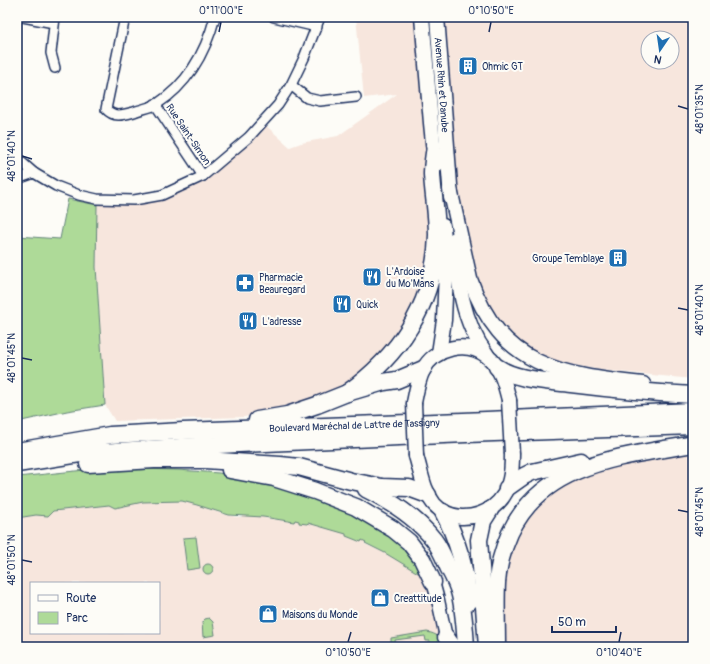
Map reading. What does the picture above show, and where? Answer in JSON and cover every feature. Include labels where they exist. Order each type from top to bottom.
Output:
[{"type":"highway","points":[[347,393],[385,362],[397,348],[411,326],[426,293],[433,267],[436,236],[432,173],[441,153]]},
{"type":"highway","points":[[492,361],[505,373],[543,381],[693,395]]},
{"type":"highway","points":[[183,430],[190,424],[246,421],[287,415],[347,393],[384,382],[397,380],[423,369]]},
{"type":"highway","name":"Boulevard Maréchal de Lattre de Tassigny","points":[[17,451],[110,434],[183,430],[455,422],[693,411]]},
{"type":"highway","name":"Boulevard Maréchal de Lattre de Tassigny","points":[[17,464],[86,453],[188,447],[466,434],[693,426]]},
{"type":"highway","points":[[497,647],[497,582],[501,561],[510,533],[526,507],[550,485],[570,473],[614,459],[693,444]]},
{"type":"highway","points":[[507,488],[524,476],[542,470],[613,454],[675,447]]},
{"type":"highway","points":[[17,469],[154,460],[205,460],[280,465],[382,487],[410,488],[428,496]]},
{"type":"highway","points":[[154,460],[170,466],[225,469],[274,478],[315,491],[356,507],[393,529],[409,542],[422,559],[433,582]]},
{"type":"highway","points":[[351,481],[397,506],[419,524],[434,541],[455,580],[460,594],[466,647]]},
{"type":"highway","points":[[487,647],[479,540],[482,521],[490,510]]},
{"type":"highway","points":[[443,512],[458,547],[467,582],[473,647]]},
{"type":"main road","name":"Avenue Rhin et Danube","points":[[422,17],[441,153]]},
{"type":"main road","name":"Avenue Rhin et Danube","points":[[436,17],[441,153]]},
{"type":"main road","points":[[441,153],[470,279],[478,300],[495,327],[519,350],[534,360],[551,368],[570,374],[605,380],[693,389]]},
{"type":"main road","points":[[439,353],[444,320],[446,272],[438,169],[441,153]]},
{"type":"main road","points":[[450,189],[460,290],[469,319],[481,347],[492,361],[505,384],[509,400],[512,454],[510,479],[507,488],[498,503],[483,514],[468,517],[453,516],[443,512],[434,505],[428,496],[416,456],[414,403],[419,379],[423,369],[431,359],[439,353],[453,348],[477,351],[492,361]]},
{"type":"street","points":[[23,17],[54,20],[51,53],[55,68]]},
{"type":"street","points":[[125,17],[106,109],[110,114],[115,115],[126,114],[156,104],[186,79],[211,35],[215,17]]},
{"type":"street","points":[[274,17],[317,27]]},
{"type":"street","points":[[17,158],[34,173],[56,186],[79,195],[106,200],[134,200],[162,195],[203,176],[249,137],[278,105],[291,85],[306,53],[320,17]]},
{"type":"street","points":[[291,85],[307,98],[320,101],[356,97]]},
{"type":"street","name":"Rue Saint-Simon","points":[[156,104],[203,176]]},
{"type":"street","points":[[17,180],[34,173]]},
{"type":"street","points":[[433,582],[450,642]]},
{"type":"shaded area","points":[[356,17],[693,17],[693,379],[600,370],[552,361],[522,346],[511,336],[488,308],[475,277],[456,190],[452,151],[429,152],[433,210],[425,287],[409,318],[375,361],[342,386],[283,410],[244,417],[115,421],[105,405],[96,267],[97,199],[134,200],[203,176],[263,123],[290,147],[301,143],[338,136],[397,94],[364,98]]},
{"type":"shaded area","points":[[693,449],[693,647],[503,647],[503,576],[520,521],[550,489],[591,471]]},
{"type":"shaded area","points":[[176,501],[192,503],[223,514],[242,517],[243,505],[264,507],[264,518],[294,522],[295,517],[311,512],[349,525],[346,536],[361,542],[363,537],[367,539],[365,544],[385,553],[418,573],[423,574],[451,647],[17,647],[17,518],[36,515],[48,516],[53,511],[109,505],[115,508],[143,502]]},
{"type":"green space","points":[[68,199],[97,205],[96,267],[105,405],[67,411],[17,422],[17,236],[60,239]]},
{"type":"green space","points":[[136,469],[219,473],[306,491],[399,537],[423,574],[418,573],[365,543],[366,542],[362,540],[361,542],[346,536],[346,534],[308,523],[299,523],[299,521],[295,520],[294,522],[263,517],[229,515],[182,501],[143,502],[115,508],[109,505],[53,511],[48,516],[36,515],[17,518],[17,477],[85,470]]},
{"type":"green space","points":[[196,537],[200,568],[187,570],[183,538]]},
{"type":"green space","points":[[206,564],[210,564],[212,565],[212,573],[206,574],[203,571],[203,567]]},
{"type":"green space","points":[[209,618],[213,622],[215,635],[203,637],[202,622]]},
{"type":"green space","points":[[427,632],[438,636],[443,647],[431,647],[430,641],[426,641],[425,636],[395,640],[396,646],[391,646],[391,638]]},
{"type":"place","name":"Ohmic GT","points":[[468,66]]},
{"type":"place","name":"Groupe Temblaye","points":[[618,258]]},
{"type":"place","name":"L'Ardoise du Mo'Mans","points":[[372,277]]},
{"type":"place","name":"Pharmacie Beauregard","points":[[245,283]]},
{"type":"place","name":"Quick","points":[[342,304]]},
{"type":"place","name":"L'adresse","points":[[248,321]]},
{"type":"place","name":"Creattitude","points":[[380,598]]},
{"type":"place","name":"Maisons du Monde","points":[[268,614]]}]
